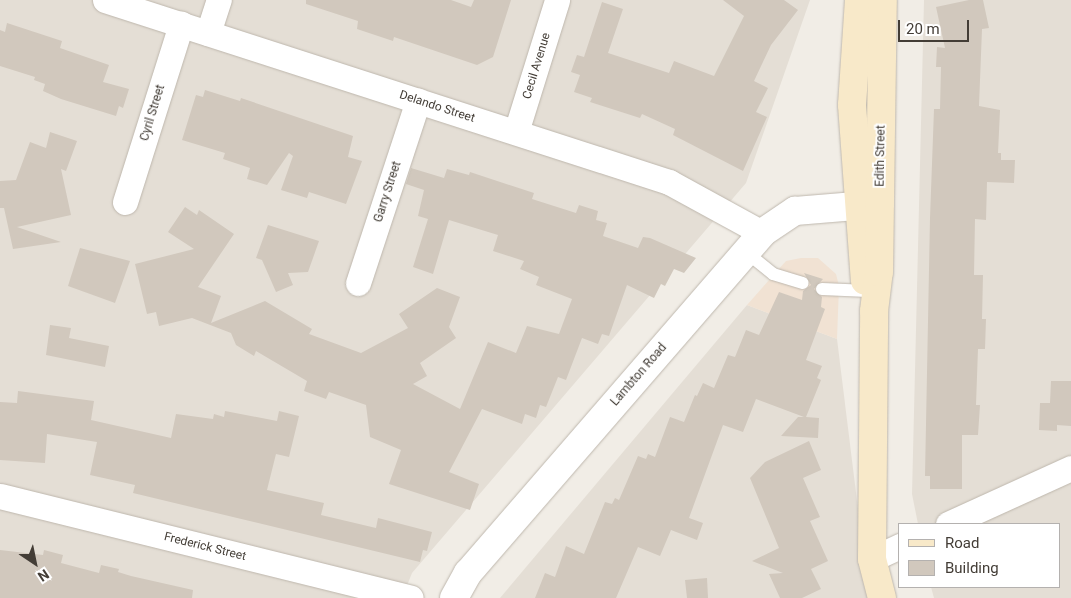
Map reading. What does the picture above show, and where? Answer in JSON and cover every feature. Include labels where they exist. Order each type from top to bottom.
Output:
[{"type":"main road","points":[[858,0],[852,105],[868,205]]},
{"type":"main road","name":"Edith Street","points":[[882,598],[872,559],[871,301],[879,272],[868,205],[883,0]]},
{"type":"street","name":"Delando Street","points":[[105,0],[669,182],[754,243]]},
{"type":"street","points":[[208,33],[218,0]]},
{"type":"street","name":"Cecil Avenue","points":[[516,132],[557,0]]},
{"type":"street","name":"Cyril Street","points":[[125,202],[181,24]]},
{"type":"street","name":"Garry Street","points":[[358,283],[418,101]]},
{"type":"street","name":"Lambton Road","points":[[454,598],[468,573],[754,243],[795,211],[868,205]]},
{"type":"street","points":[[950,523],[1071,468]]},
{"type":"street","name":"Frederick Street","points":[[0,496],[410,598]]},
{"type":"street","points":[[872,559],[898,547]]},
{"type":"lane","points":[[754,243],[773,274],[803,283]]},
{"type":"lane","points":[[822,290],[871,301]]},
{"type":"shaded area","points":[[0,0],[810,0],[746,183],[412,573],[402,598],[0,598]]},
{"type":"shaded area","points":[[924,0],[1071,0],[1071,598],[934,598],[931,588],[1061,588],[1061,523],[918,523],[912,494]]},
{"type":"shaded area","points":[[801,258],[818,258],[836,274],[839,286],[837,339],[747,305],[786,261]]},
{"type":"shaded area","points":[[747,305],[837,339],[869,598],[500,598]]},
{"type":"building","points":[[306,0],[451,0],[471,7],[474,0],[511,0],[493,57],[477,65],[394,37],[393,41],[357,29],[358,21],[306,4]]},
{"type":"building","points":[[723,0],[784,0],[798,10],[771,45],[754,81],[768,88],[756,112],[767,117],[743,171],[673,135],[675,129],[642,114],[640,118],[590,102],[592,98],[574,92],[580,75],[571,72],[577,55],[584,57],[602,2],[623,9],[608,53],[669,73],[674,61],[714,76],[744,16]]},
{"type":"building","points":[[969,0],[983,0],[989,28],[982,29],[979,106],[1000,110],[998,153],[1001,153],[1001,160],[1015,160],[1014,183],[987,182],[986,220],[975,219],[974,275],[983,275],[982,319],[986,319],[985,349],[978,349],[976,405],[980,405],[978,435],[962,435],[962,489],[930,489],[930,476],[925,476],[930,218],[934,109],[940,109],[941,67],[936,67],[937,47],[945,48],[936,7]]},
{"type":"building","points":[[7,23],[62,41],[60,48],[109,65],[103,82],[129,89],[123,108],[119,106],[116,116],[61,99],[43,91],[45,84],[34,80],[35,77],[0,66],[0,30],[5,32]]},
{"type":"building","points":[[205,90],[240,101],[241,98],[353,136],[348,157],[362,161],[346,204],[309,192],[307,198],[281,190],[293,156],[289,153],[267,185],[247,179],[250,168],[223,159],[225,153],[182,140],[196,95],[203,97]]},
{"type":"building","points":[[50,132],[77,141],[66,171],[61,169],[71,215],[17,227],[61,242],[13,249],[4,208],[0,208],[0,181],[16,180],[30,142],[46,148]]},
{"type":"building","points":[[411,168],[444,178],[447,169],[469,175],[470,172],[534,193],[532,199],[576,213],[579,205],[598,211],[596,220],[607,223],[603,236],[638,248],[643,237],[650,238],[696,258],[684,273],[674,269],[665,286],[661,284],[654,298],[627,285],[609,336],[602,334],[598,344],[582,338],[566,380],[558,377],[546,407],[540,405],[536,418],[525,414],[522,424],[482,409],[449,472],[479,484],[470,510],[389,484],[401,450],[370,437],[366,405],[329,392],[326,399],[304,391],[307,381],[256,351],[254,356],[236,345],[231,333],[192,318],[159,326],[156,312],[147,314],[135,264],[194,249],[168,232],[185,207],[197,215],[199,210],[234,234],[198,287],[221,296],[211,323],[265,301],[312,329],[309,334],[361,353],[408,328],[399,314],[437,288],[460,297],[449,327],[456,338],[420,363],[427,376],[413,384],[460,409],[488,342],[516,353],[527,326],[559,334],[572,299],[536,285],[539,277],[520,269],[524,261],[493,251],[498,235],[449,220],[433,274],[413,267],[428,219],[418,216],[424,190],[406,184]]},
{"type":"building","points":[[268,225],[319,241],[308,272],[288,273],[293,285],[276,292],[262,260],[256,258]]},
{"type":"building","points":[[80,248],[130,261],[115,303],[68,286]]},
{"type":"building","points":[[804,273],[823,279],[814,289],[822,297],[821,307],[825,309],[806,360],[822,366],[817,378],[821,380],[806,417],[819,418],[818,438],[781,436],[798,417],[804,417],[756,399],[743,432],[723,425],[689,518],[703,523],[697,540],[671,530],[660,556],[638,547],[616,598],[535,598],[545,573],[555,577],[566,546],[584,554],[605,502],[612,504],[615,498],[619,500],[638,456],[646,459],[648,454],[655,457],[670,417],[684,422],[695,395],[697,396],[703,383],[714,388],[728,355],[735,357],[746,330],[759,335],[779,292],[802,300],[803,291],[811,285]]},
{"type":"building","points":[[50,325],[71,328],[69,338],[109,346],[105,367],[46,355]]},
{"type":"building","points":[[1051,381],[1071,381],[1071,426],[1057,425],[1057,431],[1039,430],[1040,403],[1050,403]]},
{"type":"building","points":[[18,391],[94,401],[91,420],[171,438],[176,414],[213,419],[214,414],[224,417],[225,411],[277,421],[279,411],[299,416],[289,457],[276,454],[267,490],[324,503],[321,515],[376,528],[378,518],[432,532],[427,551],[423,550],[420,562],[133,493],[135,485],[90,475],[97,442],[47,434],[45,463],[0,460],[0,402],[17,403]]},
{"type":"building","points":[[809,441],[821,470],[803,478],[820,517],[810,521],[828,561],[811,569],[821,589],[802,598],[780,598],[769,574],[783,573],[752,561],[779,548],[750,478],[765,462]]},
{"type":"building","points":[[0,550],[43,555],[44,550],[63,555],[61,563],[99,573],[101,565],[119,569],[118,572],[131,576],[193,590],[192,598],[0,598]]},
{"type":"building","points":[[707,578],[708,598],[687,598],[685,580]]}]
